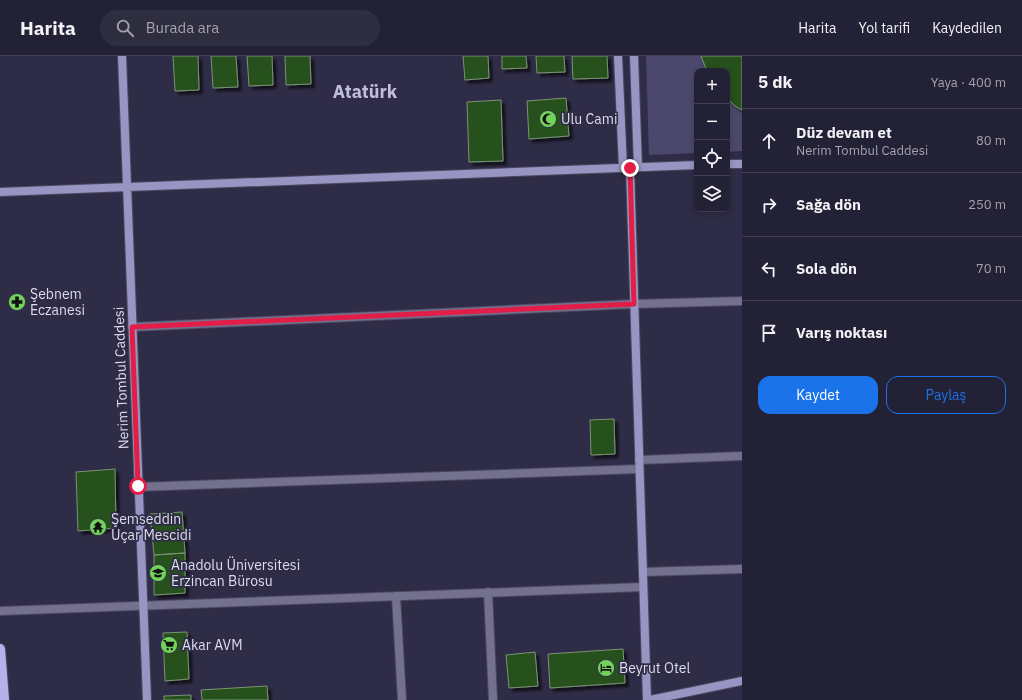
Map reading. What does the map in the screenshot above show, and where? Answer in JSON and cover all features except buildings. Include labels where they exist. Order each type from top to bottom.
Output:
[{"type":"main road","points":[[0,649],[4,700]]},
{"type":"street","name":"Nerim Tombul Caddesi","points":[[122,56],[147,700]]},
{"type":"street","points":[[618,56],[630,168]]},
{"type":"street","points":[[634,56],[630,168],[643,587],[649,700],[742,681]]},
{"type":"street","points":[[730,164],[742,164]]},
{"type":"street","points":[[0,192],[694,165]]},
{"type":"street","points":[[132,327],[634,304],[742,301]]},
{"type":"street","points":[[138,486],[639,464],[742,456]]},
{"type":"street","points":[[643,572],[742,569]]},
{"type":"street","points":[[0,611],[643,587]]},
{"type":"street","points":[[488,592],[493,700]]},
{"type":"street","points":[[396,596],[402,700]]},
{"type":"shaded area","points":[[646,56],[742,56],[742,151],[730,152],[730,68],[694,68],[694,153],[649,155]]},
{"type":"place","name":"Ulu Cami","points":[[548,119]]},
{"type":"place","name":"Şebnem Eczanesi","points":[[17,302]]},
{"type":"place","name":"Şemseddin Uçar Mescidi","points":[[98,527]]},
{"type":"place","name":"Anadolu Üniversitesi Erzincan Bürosu","points":[[158,573]]},
{"type":"place","name":"Akar AVM","points":[[169,645]]},
{"type":"place","name":"Beyrut Otel","points":[[606,668]]},
{"type":"district","name":"Atatürk","points":[[365,92]]},
{"type":"route","points":[[138,486],[132,327],[634,304],[630,168]]}]
